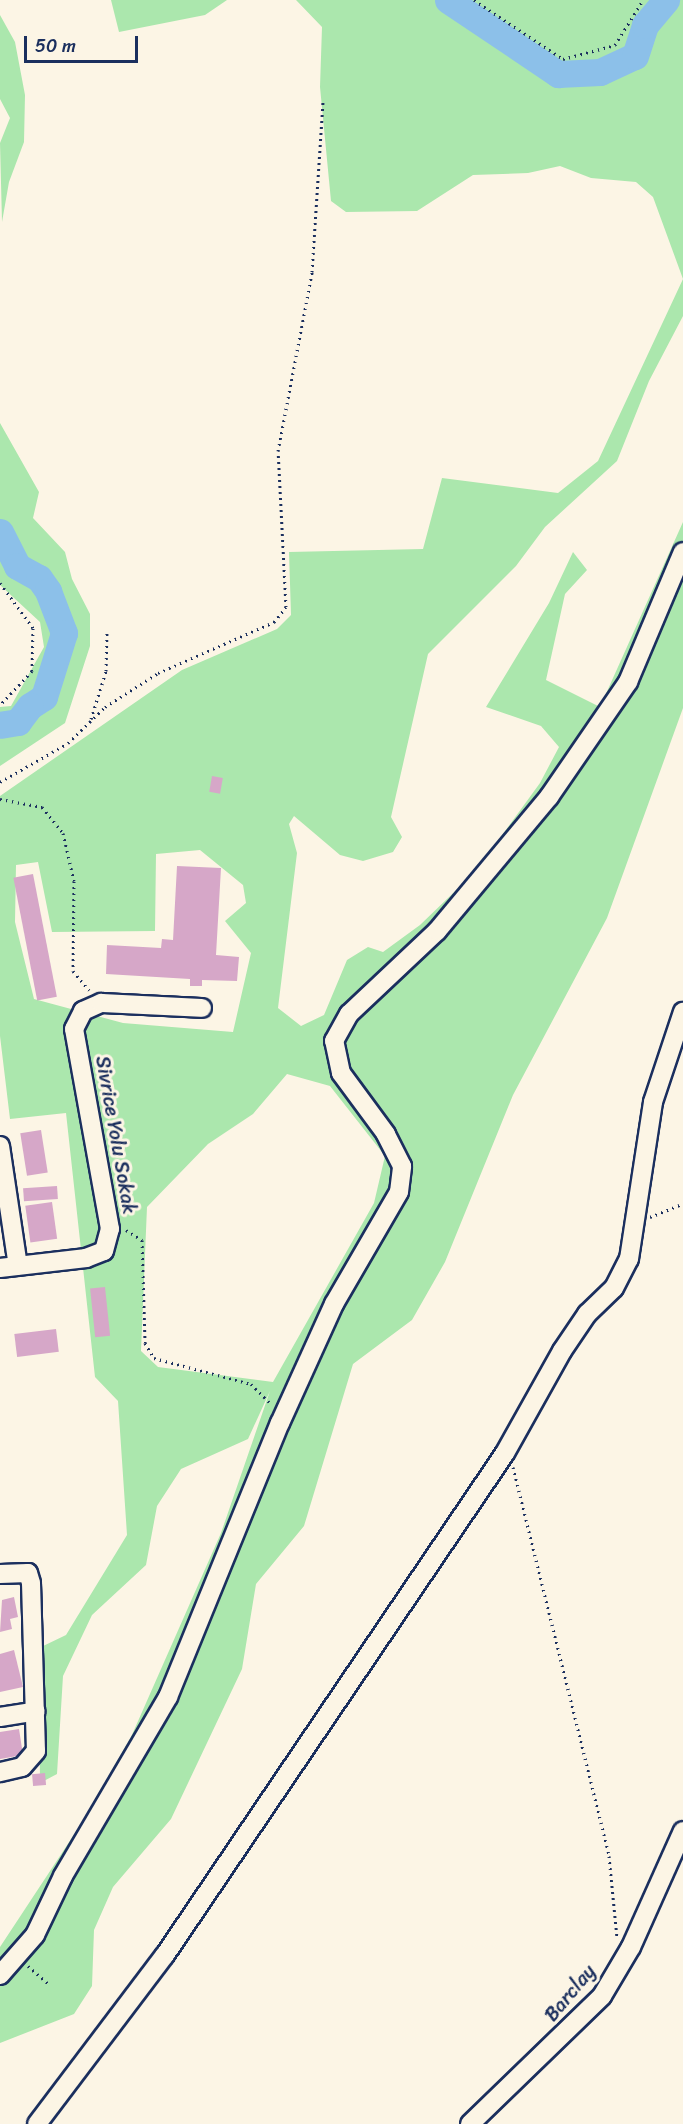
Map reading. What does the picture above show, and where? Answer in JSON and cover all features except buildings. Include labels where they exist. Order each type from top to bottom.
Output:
[{"type":"street","points":[[0,1975],[18,1958],[168,1697],[280,1423],[334,1304],[399,1192],[402,1166],[386,1134],[341,1073],[334,1041],[349,1014],[436,931],[549,797],[628,682],[683,552]]},
{"type":"street","points":[[101,1003],[202,1008]]},
{"type":"street","name":"Sivrice Yolu Sokak","points":[[9,1267],[86,1258],[104,1251],[110,1229],[74,1029],[83,1011],[101,1003]]},
{"type":"street","points":[[37,2124],[165,1954],[505,1453],[562,1351],[586,1314],[614,1288],[629,1259],[653,1102],[683,1012]]},
{"type":"street","points":[[0,1146],[9,1267]]},
{"type":"street","points":[[0,1574],[28,1573],[32,1583],[36,1711],[36,1751],[22,1767],[0,1772]]},
{"type":"street","points":[[0,1717],[36,1711]]},
{"type":"street","name":"Barclay","points":[[470,2124],[573,2028],[602,1996],[627,1953],[683,1831]]},
{"type":"path","points":[[474,0],[563,59],[615,45],[643,0]]},
{"type":"path","points":[[0,783],[68,743],[90,721],[158,674],[274,622],[286,606],[278,451],[312,272],[323,100]]},
{"type":"path","points":[[0,583],[33,628],[33,671],[0,705]]},
{"type":"path","points":[[90,721],[106,671],[107,630]]},
{"type":"path","points":[[0,799],[42,807],[63,833],[74,880],[73,971],[101,1003]]},
{"type":"path","points":[[634,1223],[683,1204]]},
{"type":"path","points":[[110,1229],[132,1230],[142,1240],[145,1343],[154,1358],[250,1384],[268,1396],[280,1423]]},
{"type":"path","points":[[505,1453],[516,1473],[609,1856],[618,1943],[627,1953]]},
{"type":"path","points":[[18,1958],[49,1984]]},
{"type":"green space","points":[[111,0],[227,0],[205,15],[119,32]]},
{"type":"green space","points":[[296,0],[683,0],[683,279],[653,197],[636,182],[591,178],[560,166],[528,173],[473,175],[417,211],[346,212],[331,201],[320,87],[322,27]]},
{"type":"green space","points":[[0,15],[15,42],[25,95],[24,142],[9,182],[2,222],[0,143],[10,118],[0,99]]},
{"type":"green space","points":[[683,279],[683,316],[649,381],[617,461],[545,527],[516,566],[428,654],[391,817],[402,837],[393,852],[363,861],[340,855],[294,816],[289,824],[297,853],[278,1008],[301,1026],[324,1015],[347,960],[368,947],[383,952],[420,925],[476,871],[540,783],[559,747],[541,726],[486,707],[549,603],[573,552],[587,570],[565,594],[546,680],[600,707],[683,522],[683,708],[607,918],[513,1095],[445,1262],[412,1320],[353,1364],[304,1526],[256,1584],[242,1669],[171,1819],[113,1887],[94,1930],[92,1986],[74,2014],[0,2043],[0,1947],[81,1824],[131,1737],[221,1533],[270,1391],[248,1439],[181,1469],[157,1506],[146,1565],[92,1615],[63,1676],[57,1774],[40,1783],[39,1648],[66,1635],[127,1535],[118,1401],[95,1377],[66,1113],[10,1119],[0,1036],[0,796],[182,670],[277,629],[291,615],[289,552],[423,549],[442,478],[558,493],[598,461]],"holes":[[[200,850],[243,885],[246,903],[225,921],[251,953],[233,1032],[123,1023],[34,999],[15,922],[16,865],[38,862],[52,932],[155,931],[156,854]],[[287,1074],[330,1086],[385,1156],[374,1203],[273,1382],[158,1367],[141,1351],[147,1207],[208,1144],[253,1114]]]},
{"type":"green space","points":[[0,423],[39,492],[33,518],[65,552],[72,579],[90,614],[90,646],[65,723],[0,766],[0,707],[11,706],[44,647],[40,622],[0,585]]},
{"type":"waterway","points":[[448,0],[558,74],[600,72],[635,56],[645,25],[666,0]]},
{"type":"waterway","points":[[0,532],[17,566],[39,578],[48,591],[64,633],[44,697],[30,706],[18,722],[0,725]]}]
